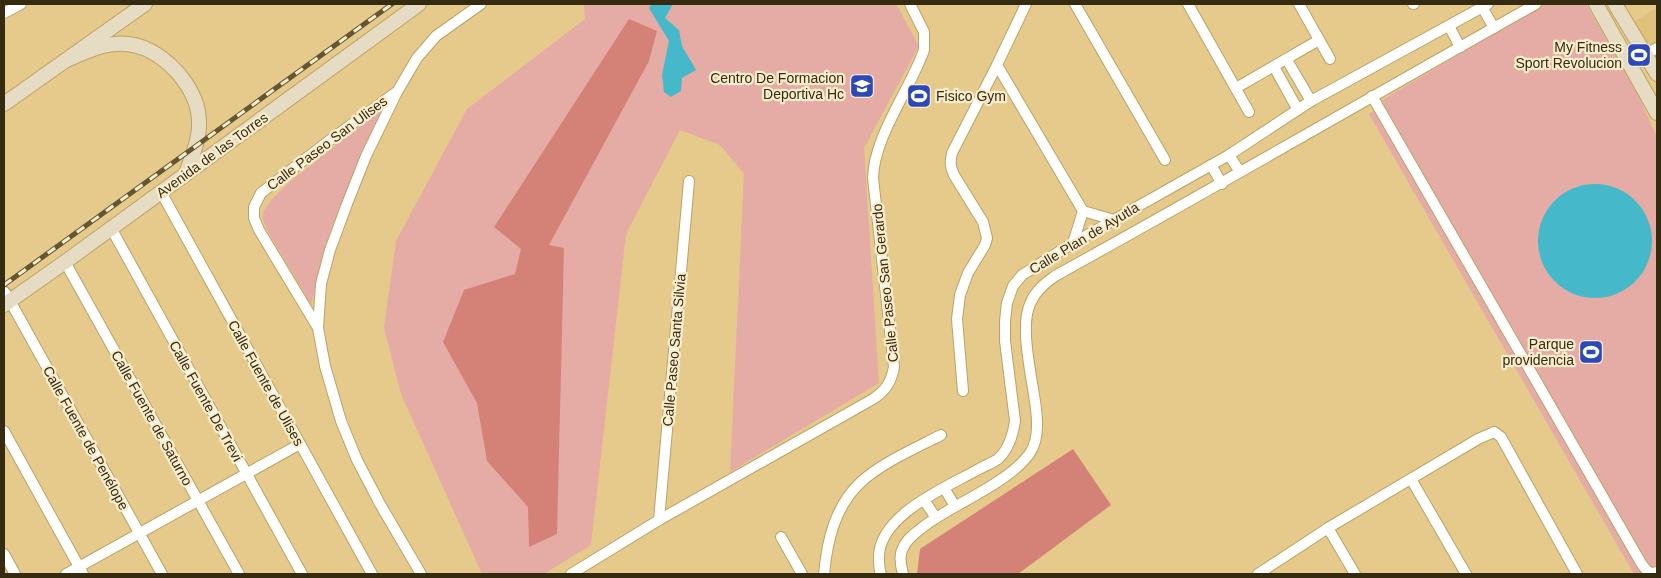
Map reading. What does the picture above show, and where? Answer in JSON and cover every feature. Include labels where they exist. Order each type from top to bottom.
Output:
[{"type":"main road","points":[[4,104],[145,4]]},
{"type":"main road","name":"Avenida de las Torres","points":[[6,300],[65,262],[419,4]]},
{"type":"main road","points":[[1596,4],[1657,113]]},
{"type":"main road","points":[[1615,4],[1657,74]]},
{"type":"main road","points":[[67,60],[104,46],[128,44],[147,48],[168,62],[191,91],[200,122],[195,148],[186,174]]},
{"type":"street","points":[[4,13],[20,4]]},
{"type":"street","points":[[421,574],[380,504],[357,460],[341,421],[325,366],[318,328],[321,284],[330,250],[366,156],[397,92],[417,58],[436,36],[481,4]]},
{"type":"street","name":"Calle Paseo San Gerardo","points":[[571,574],[659,520],[873,399],[882,393],[892,380],[894,367],[873,178],[878,148],[924,50],[924,32],[910,4]]},
{"type":"street","points":[[963,392],[957,318],[960,295],[968,273],[985,245],[987,238],[983,222],[954,175],[950,160],[1026,4]]},
{"type":"street","points":[[1075,4],[1165,160]]},
{"type":"street","points":[[1188,4],[1249,112]]},
{"type":"street","points":[[1299,4],[1330,59]]},
{"type":"street","points":[[1466,4],[1472,13]]},
{"type":"street","name":"Calle Plan de Ayutla","points":[[903,574],[901,569],[902,548],[913,534],[1013,472],[1025,460],[1033,448],[1038,425],[1026,334],[1027,315],[1030,304],[1044,284],[1055,276],[1222,184],[1372,96],[1536,4]]},
{"type":"street","name":"Calle Plan de Ayutla","points":[[881,574],[879,552],[884,536],[896,520],[944,488],[998,459],[1008,447],[1014,434],[1015,421],[1005,341],[1007,303],[1013,286],[1022,275],[1073,243],[1229,155],[1311,101],[1485,5],[1494,28]]},
{"type":"street","points":[[1449,26],[1460,47]]},
{"type":"street","points":[[1236,88],[1319,40]]},
{"type":"street","points":[[1645,56],[1657,48]]},
{"type":"street","points":[[1286,60],[1311,101]]},
{"type":"street","points":[[997,65],[1083,212],[1114,220]]},
{"type":"street","points":[[1274,67],[1298,110]]},
{"type":"street","name":"Calle Paseo San Ulises","points":[[318,328],[259,230],[254,218],[254,207],[261,193],[397,92]]},
{"type":"street","points":[[1372,96],[1641,563],[1648,572],[1657,572]]},
{"type":"street","points":[[1229,155],[1240,172]]},
{"type":"street","points":[[1211,165],[1222,184]]},
{"type":"street","name":"Calle Paseo Santa Silvia","points":[[659,520],[689,181]]},
{"type":"street","name":"Calle Fuente de Ulises","points":[[161,192],[372,574]]},
{"type":"street","points":[[1073,243],[1083,212]]},
{"type":"street","name":"Calle Fuente De Trevi","points":[[111,228],[302,574]]},
{"type":"street","name":"Calle Fuente de Saturno","points":[[65,262],[239,574]]},
{"type":"street","name":"Calle Fuente de Penélope","points":[[6,300],[162,574]]},
{"type":"street","points":[[4,431],[81,571]]},
{"type":"street","points":[[1258,574],[1328,528],[1485,435],[1494,432],[1497,433],[1577,574]]},
{"type":"street","points":[[824,574],[826,551],[834,524],[844,504],[860,483],[888,462],[941,435]]},
{"type":"street","points":[[66,574],[81,571],[139,533],[300,444]]},
{"type":"street","points":[[1411,479],[1466,574]]},
{"type":"street","points":[[944,488],[956,506]]},
{"type":"street","points":[[924,500],[936,518]]},
{"type":"street","points":[[1328,528],[1355,574]]},
{"type":"street","points":[[780,537],[802,574]]},
{"type":"street","points":[[4,554],[15,574]]},
{"type":"shaded area","points":[[584,4],[896,4],[919,46],[864,148],[879,383],[730,472],[744,174],[720,145],[680,130],[626,234],[591,545],[544,574],[482,574],[401,394],[384,328],[396,241],[467,109],[585,19]]},
{"type":"shaded area","name":"Parque providencia","points":[[1544,4],[1586,4],[1636,91],[1657,137],[1657,574],[1634,574],[1369,114],[1384,104],[1382,100]]},
{"type":"shaded area","points":[[1657,8],[1657,71],[1632,23]]},
{"type":"shaded area","points":[[629,19],[657,31],[649,61],[549,245],[564,248],[557,534],[529,547],[528,507],[487,461],[477,403],[443,342],[464,290],[515,274],[521,249],[494,227]]},
{"type":"shaded area","points":[[383,108],[326,252],[311,304],[268,232],[263,220],[263,212],[272,199],[292,180]]},
{"type":"shaded area","points":[[1073,449],[1111,505],[1018,574],[917,574],[920,549]]},
{"type":"water","points":[[652,4],[673,4],[665,18],[679,30],[682,46],[696,70],[682,78],[681,91],[671,97],[664,92],[662,75],[669,41],[649,8]]},
{"type":"water","points":[[1595,184],[1617,188],[1627,193],[1643,209],[1648,219],[1652,241],[1648,263],[1643,273],[1627,289],[1617,294],[1595,298],[1573,294],[1563,289],[1547,273],[1542,263],[1538,241],[1542,219],[1547,209],[1563,193],[1573,188]]},
{"type":"railway","points":[[4,285],[392,4]]},
{"type":"place","name":"My Fitness Sport Revolucion","points":[[1639,55]]},
{"type":"place","name":"Centro De Formacion Deportiva Hc","points":[[862,86]]},
{"type":"place","name":"Fisico Gym","points":[[919,96]]},
{"type":"place","name":"Parque providencia","points":[[1591,352]]}]
